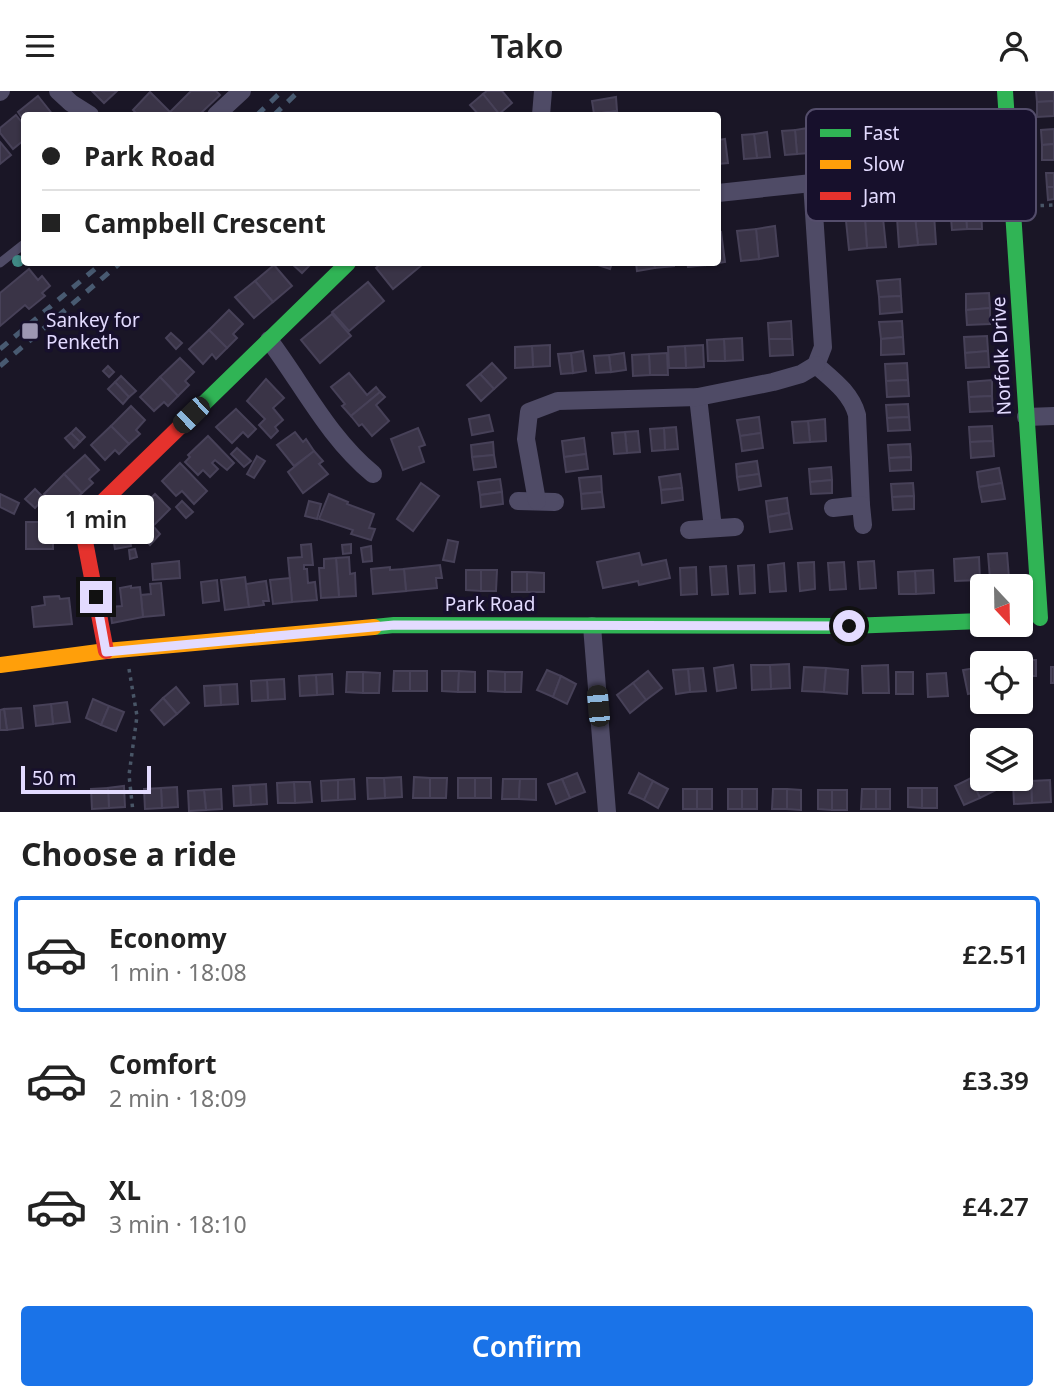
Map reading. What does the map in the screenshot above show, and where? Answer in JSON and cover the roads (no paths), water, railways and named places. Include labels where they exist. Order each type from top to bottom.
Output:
[{"type":"street","points":[[58,91],[83,112]]},
{"type":"street","points":[[219,112],[242,91]]},
{"type":"street","points":[[541,112],[543,91]]},
{"type":"street","name":"Norfolk Drive","points":[[1005,91],[1006,109]]},
{"type":"street","points":[[721,193],[806,184]]},
{"type":"street","points":[[537,502],[526,439],[529,412],[558,401],[698,397],[802,374],[817,365],[823,347],[815,221]]},
{"type":"street","name":"Norfolk Drive","points":[[1013,221],[1026,417],[1047,618]]},
{"type":"street","points":[[106,652],[84,536],[88,516],[345,266]]},
{"type":"street","points":[[269,340],[298,378],[313,406],[329,427],[361,463],[377,476]]},
{"type":"street","points":[[817,365],[844,390],[857,415],[863,525]]},
{"type":"street","points":[[698,397],[713,529]]},
{"type":"street","points":[[1026,417],[1054,415]]},
{"type":"street","points":[[518,501],[555,502]]},
{"type":"street","points":[[833,508],[861,505]]},
{"type":"street","points":[[689,530],[735,527]]},
{"type":"street","name":"Park Road","points":[[0,664],[394,625],[849,626],[970,621]]},
{"type":"street","points":[[592,626],[607,812]]},
{"type":"lane","points":[[0,263],[21,246]]},
{"type":"railway","points":[[260,112],[282,91]]},
{"type":"railway","points":[[277,112],[299,91]]},
{"type":"railway","points":[[0,349],[98,266]]},
{"type":"railway","points":[[0,366],[117,266]]},
{"type":"place","name":"Sankey for Penketh","points":[[30,331]]}]
